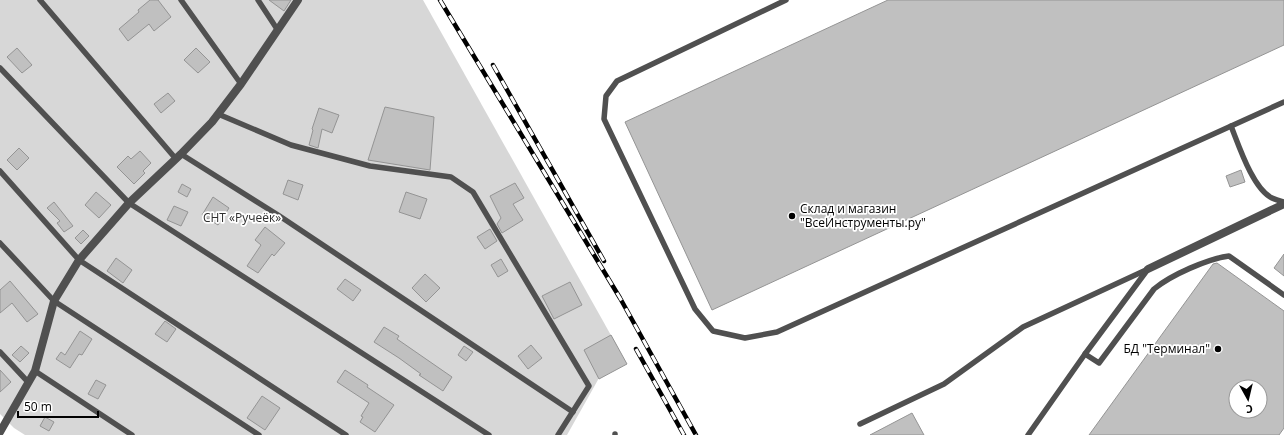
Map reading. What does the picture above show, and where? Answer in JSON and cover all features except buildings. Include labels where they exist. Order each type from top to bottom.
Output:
[{"type":"street","points":[[0,432],[34,371],[54,301],[78,260],[129,203],[179,156],[218,114],[241,84],[298,0]]},
{"type":"street","points":[[1148,269],[1284,203]]},
{"type":"lane","points":[[40,0],[179,156],[278,215],[573,412]]},
{"type":"lane","points":[[181,0],[241,84]]},
{"type":"lane","points":[[258,0],[278,29]]},
{"type":"lane","points":[[786,0],[617,81],[606,96],[604,119],[695,309],[713,332],[745,338],[777,332],[1284,102]]},
{"type":"lane","points":[[0,68],[129,203],[489,435]]},
{"type":"lane","points":[[218,114],[291,145],[370,166],[451,177],[473,192],[589,386],[558,435]]},
{"type":"lane","points":[[1231,126],[1253,176],[1260,188],[1271,198],[1284,203]]},
{"type":"lane","points":[[0,171],[78,260],[346,435]]},
{"type":"lane","points":[[0,243],[54,301],[259,435]]},
{"type":"lane","points":[[1085,354],[1099,363],[1154,289],[1162,282],[1216,258],[1228,256],[1284,294]]},
{"type":"lane","points":[[1028,435],[1085,354],[1148,269]]},
{"type":"lane","points":[[860,424],[944,384],[1024,327],[1148,269]]},
{"type":"lane","points":[[0,352],[28,382]]},
{"type":"lane","points":[[34,371],[132,435]]},
{"type":"green space","name":"СНТ «Ручеёк»","points":[[0,0],[423,0],[617,346],[567,435],[25,435],[14,428],[0,414]]},
{"type":"railway","points":[[440,0],[620,298],[696,435]]},
{"type":"railway","points":[[493,65],[604,261]]},
{"type":"railway","points":[[636,349],[684,435]]},
{"type":"place","name":"Склад и магазин \"ВсеИнструменты.ру\"","points":[[792,216]]},
{"type":"place","name":"БД \"Терминал\"","points":[[1218,349]]}]
